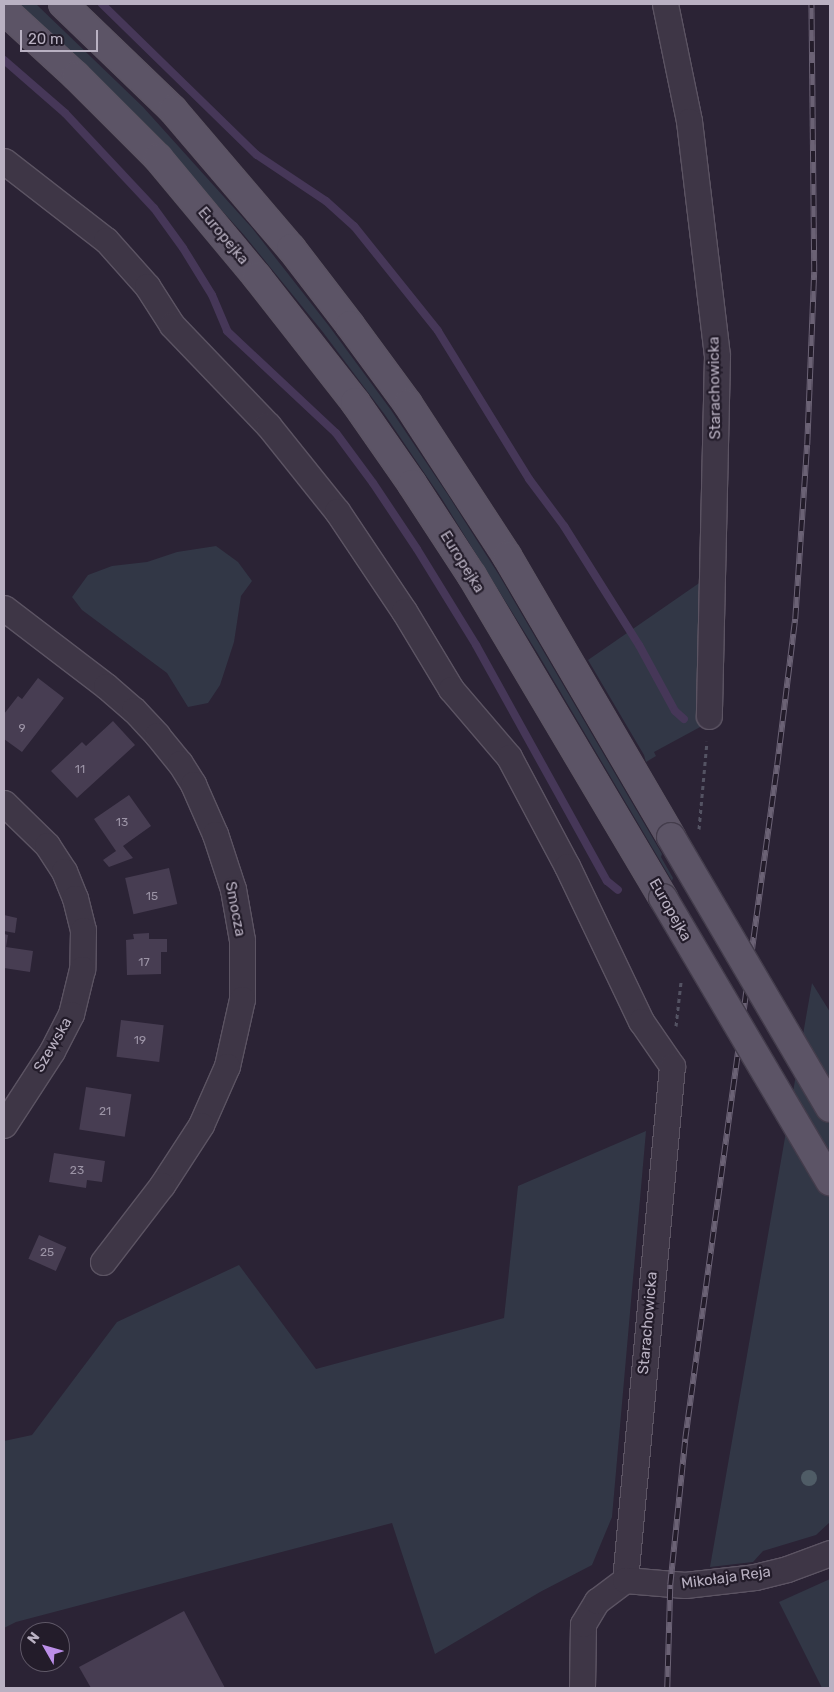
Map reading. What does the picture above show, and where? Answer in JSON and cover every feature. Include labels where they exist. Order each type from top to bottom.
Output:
[{"type":"main road","points":[[63,4],[173,110],[291,248],[408,404],[507,556],[830,1108]]},
{"type":"main road","name":"Europejka","points":[[4,10],[76,76],[158,158],[257,277],[355,402],[412,484],[472,576],[830,1180]]},
{"type":"street","name":"Starachowicka","points":[[665,4],[689,121],[717,356],[709,716]]},
{"type":"street","name":"Starachowicka","points":[[4,161],[106,240],[147,286],[172,325],[268,425],[337,511],[404,611],[451,688],[508,757],[567,866],[641,1021],[672,1066],[625,1580]]},
{"type":"street","name":"Smocza","points":[[4,608],[113,692],[157,735],[180,763],[193,784],[215,834],[233,889],[242,940],[242,999],[227,1066],[201,1124],[156,1193],[103,1262]]},
{"type":"street","name":"Szewska","points":[[4,803],[16,812],[47,845],[64,871],[75,898],[83,930],[82,968],[71,1014],[52,1051],[4,1125]]},
{"type":"street","name":"Mikołaja Reja","points":[[625,1580],[686,1585],[755,1577],[787,1569],[830,1553]]},
{"type":"street","points":[[582,1688],[583,1624],[597,1601],[625,1580]]},
{"type":"shaded area","points":[[16,4],[36,4],[143,107],[252,228],[329,326],[391,410],[499,575],[662,854],[661,857],[673,878],[672,881],[538,654],[442,499],[385,415],[322,331],[244,235],[178,162]]},
{"type":"shaded area","points":[[216,546],[238,562],[252,581],[241,596],[234,642],[220,685],[208,703],[188,707],[167,673],[82,610],[72,597],[88,575],[112,566],[147,562],[177,552]]},
{"type":"shaded area","points":[[705,579],[702,726],[654,752],[656,756],[646,762],[644,755],[588,660]]},
{"type":"shaded area","points":[[812,983],[830,1012],[830,1522],[816,1535],[763,1551],[753,1562],[710,1567]]},
{"type":"shaded area","points":[[646,1131],[612,1517],[592,1565],[540,1592],[435,1654],[392,1523],[16,1622],[4,1628],[4,1441],[32,1435],[117,1322],[239,1265],[316,1369],[504,1318],[518,1186]]},
{"type":"shaded area","points":[[830,1579],[830,1688],[822,1688],[779,1602]]},
{"type":"building","points":[[38,678],[64,698],[22,752],[4,739],[4,714],[18,696],[22,699]]},
{"type":"building","points":[[113,721],[135,745],[77,798],[51,771],[82,742],[86,746]]},
{"type":"building","points":[[129,795],[151,826],[123,846],[133,858],[109,867],[103,860],[116,851],[94,819]]},
{"type":"building","points":[[169,868],[177,904],[133,914],[125,878]]},
{"type":"building","points":[[4,915],[17,918],[15,933],[4,931]]},
{"type":"building","points":[[149,933],[149,939],[167,939],[167,952],[161,952],[161,974],[127,975],[126,940],[134,939],[133,934]]},
{"type":"building","points":[[4,934],[8,935],[6,947],[33,951],[30,972],[4,968]]},
{"type":"building","points":[[121,1020],[164,1025],[159,1062],[116,1057]]},
{"type":"building","points":[[86,1087],[131,1094],[125,1137],[79,1129]]},
{"type":"building","points":[[54,1153],[105,1161],[102,1182],[87,1180],[86,1188],[49,1182]]},
{"type":"building","points":[[39,1235],[66,1247],[56,1271],[28,1259]]},
{"type":"building","points":[[184,1611],[225,1688],[91,1688],[79,1667]]},
{"type":"waterway","points":[[102,4],[257,155],[326,201],[354,226],[438,331],[529,479],[564,526],[639,645],[675,711],[684,719]]},
{"type":"waterway","points":[[4,60],[65,113],[154,208],[183,248],[212,295],[227,331],[336,433],[373,483],[417,549],[476,645],[607,881],[618,890]]},
{"type":"railway","points":[[667,1688],[670,1585],[685,1439],[777,765],[795,619],[807,445],[814,272],[811,4]]}]
